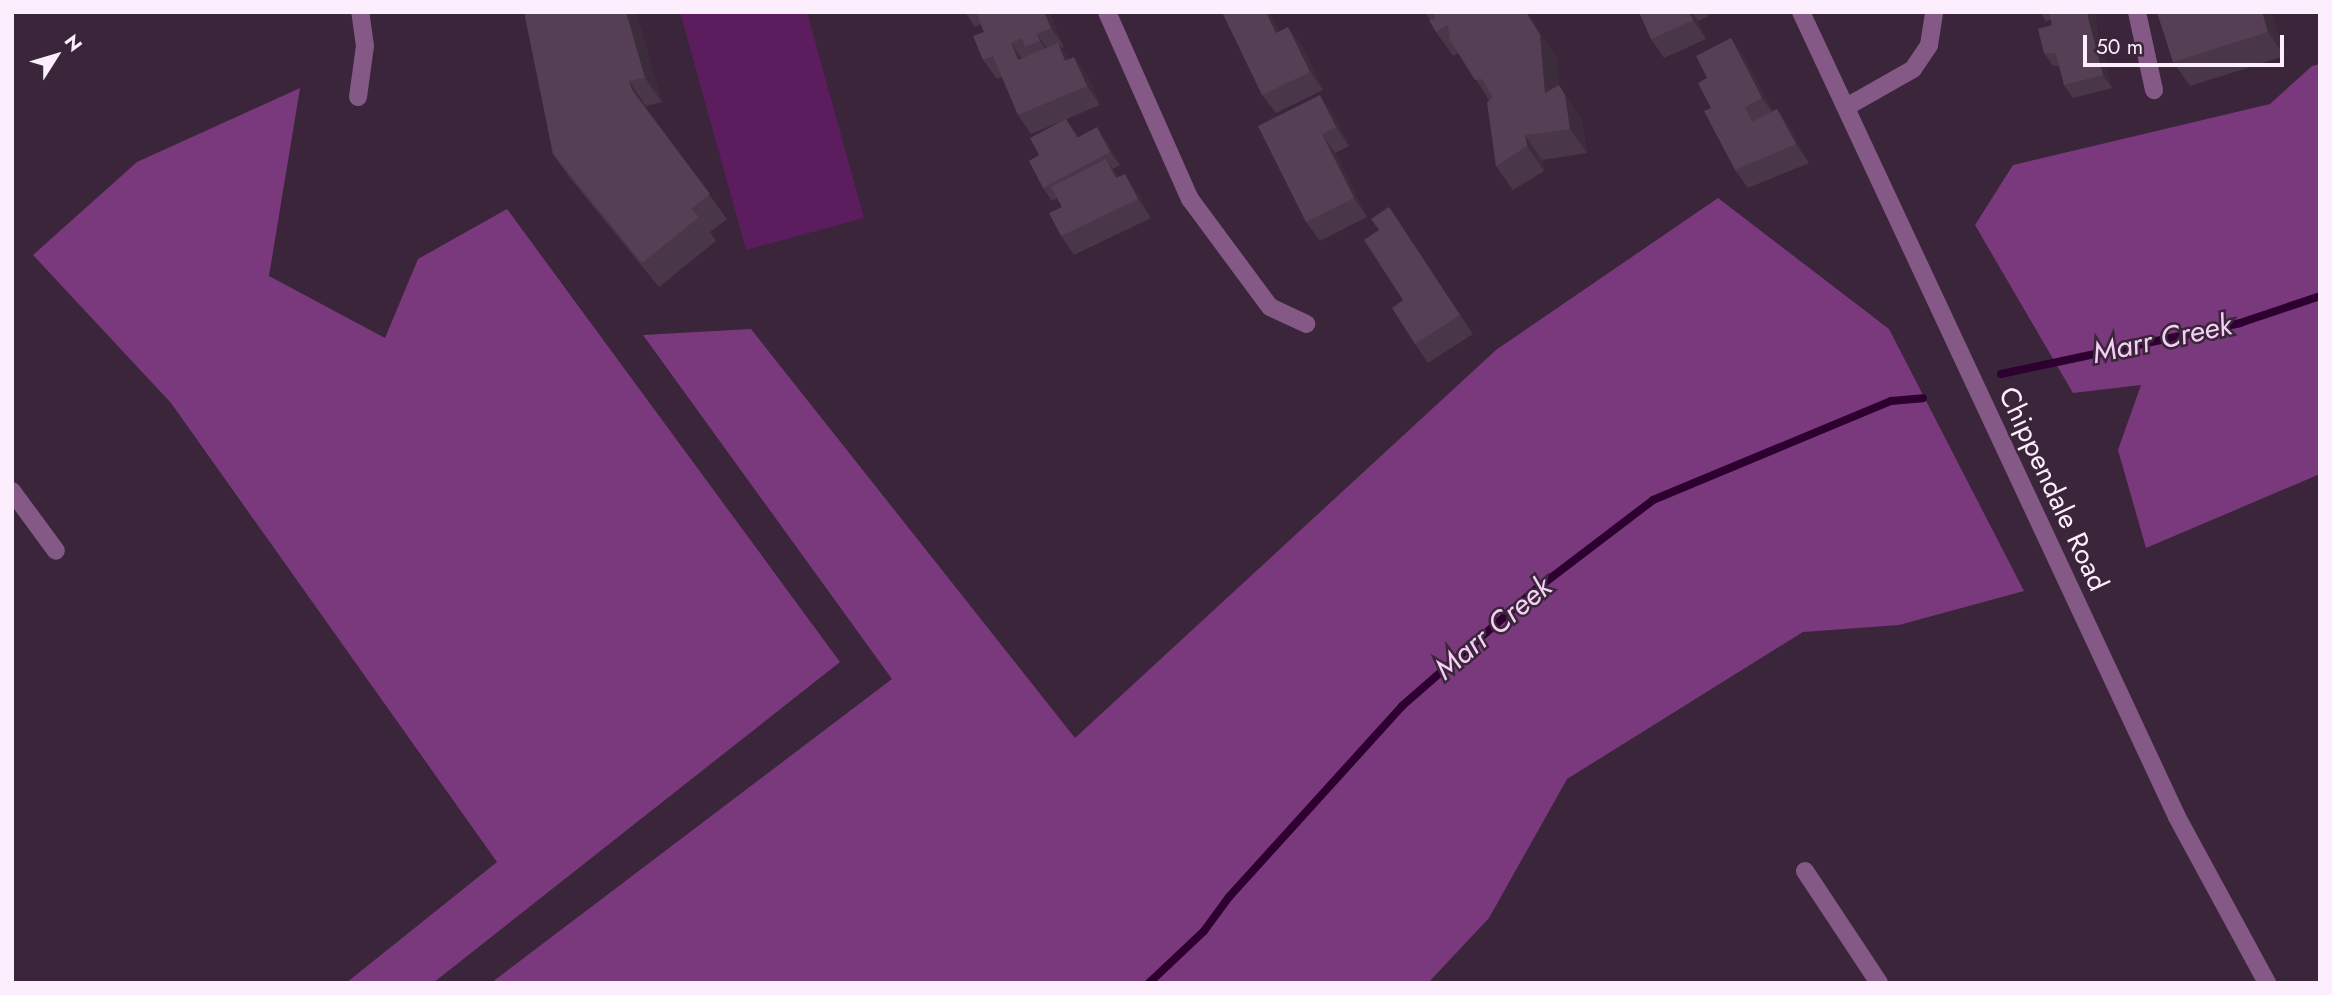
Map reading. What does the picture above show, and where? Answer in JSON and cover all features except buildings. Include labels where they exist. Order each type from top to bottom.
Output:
[{"type":"street","points":[[358,97],[365,46],[360,12]]},
{"type":"street","points":[[1107,12],[1190,199],[1270,307],[1306,324]]},
{"type":"street","name":"Chippendale Road","points":[[1801,12],[1848,106],[2177,817],[2267,983]]},
{"type":"street","points":[[1848,106],[1913,69],[1929,45],[1934,12]]},
{"type":"street","points":[[2137,12],[2154,90]]},
{"type":"street","points":[[12,491],[56,551]]},
{"type":"street","points":[[1805,871],[1879,983]]},
{"type":"shaded area","points":[[680,12],[807,12],[864,218],[746,250]]},
{"type":"shaded area","points":[[2320,64],[2320,474],[2146,548],[2118,450],[2141,385],[2073,393],[1975,225],[2013,165],[2270,104],[2312,66]]},
{"type":"shaded area","points":[[300,88],[269,276],[385,338],[418,259],[507,209],[840,662],[433,983],[346,983],[497,862],[171,403],[33,255],[137,162]]},
{"type":"shaded area","points":[[1718,198],[1889,329],[2024,591],[1899,625],[1803,632],[1567,779],[1489,918],[1428,983],[491,983],[892,679],[643,335],[751,329],[1075,738],[1496,350]]},
{"type":"waterway","name":"Marr Creek","points":[[2001,374],[2240,323],[2320,296]]},
{"type":"waterway","name":"Marr Creek","points":[[1149,983],[1204,931],[1229,897],[1402,706],[1535,590],[1653,500],[1891,401],[1923,398]]}]
